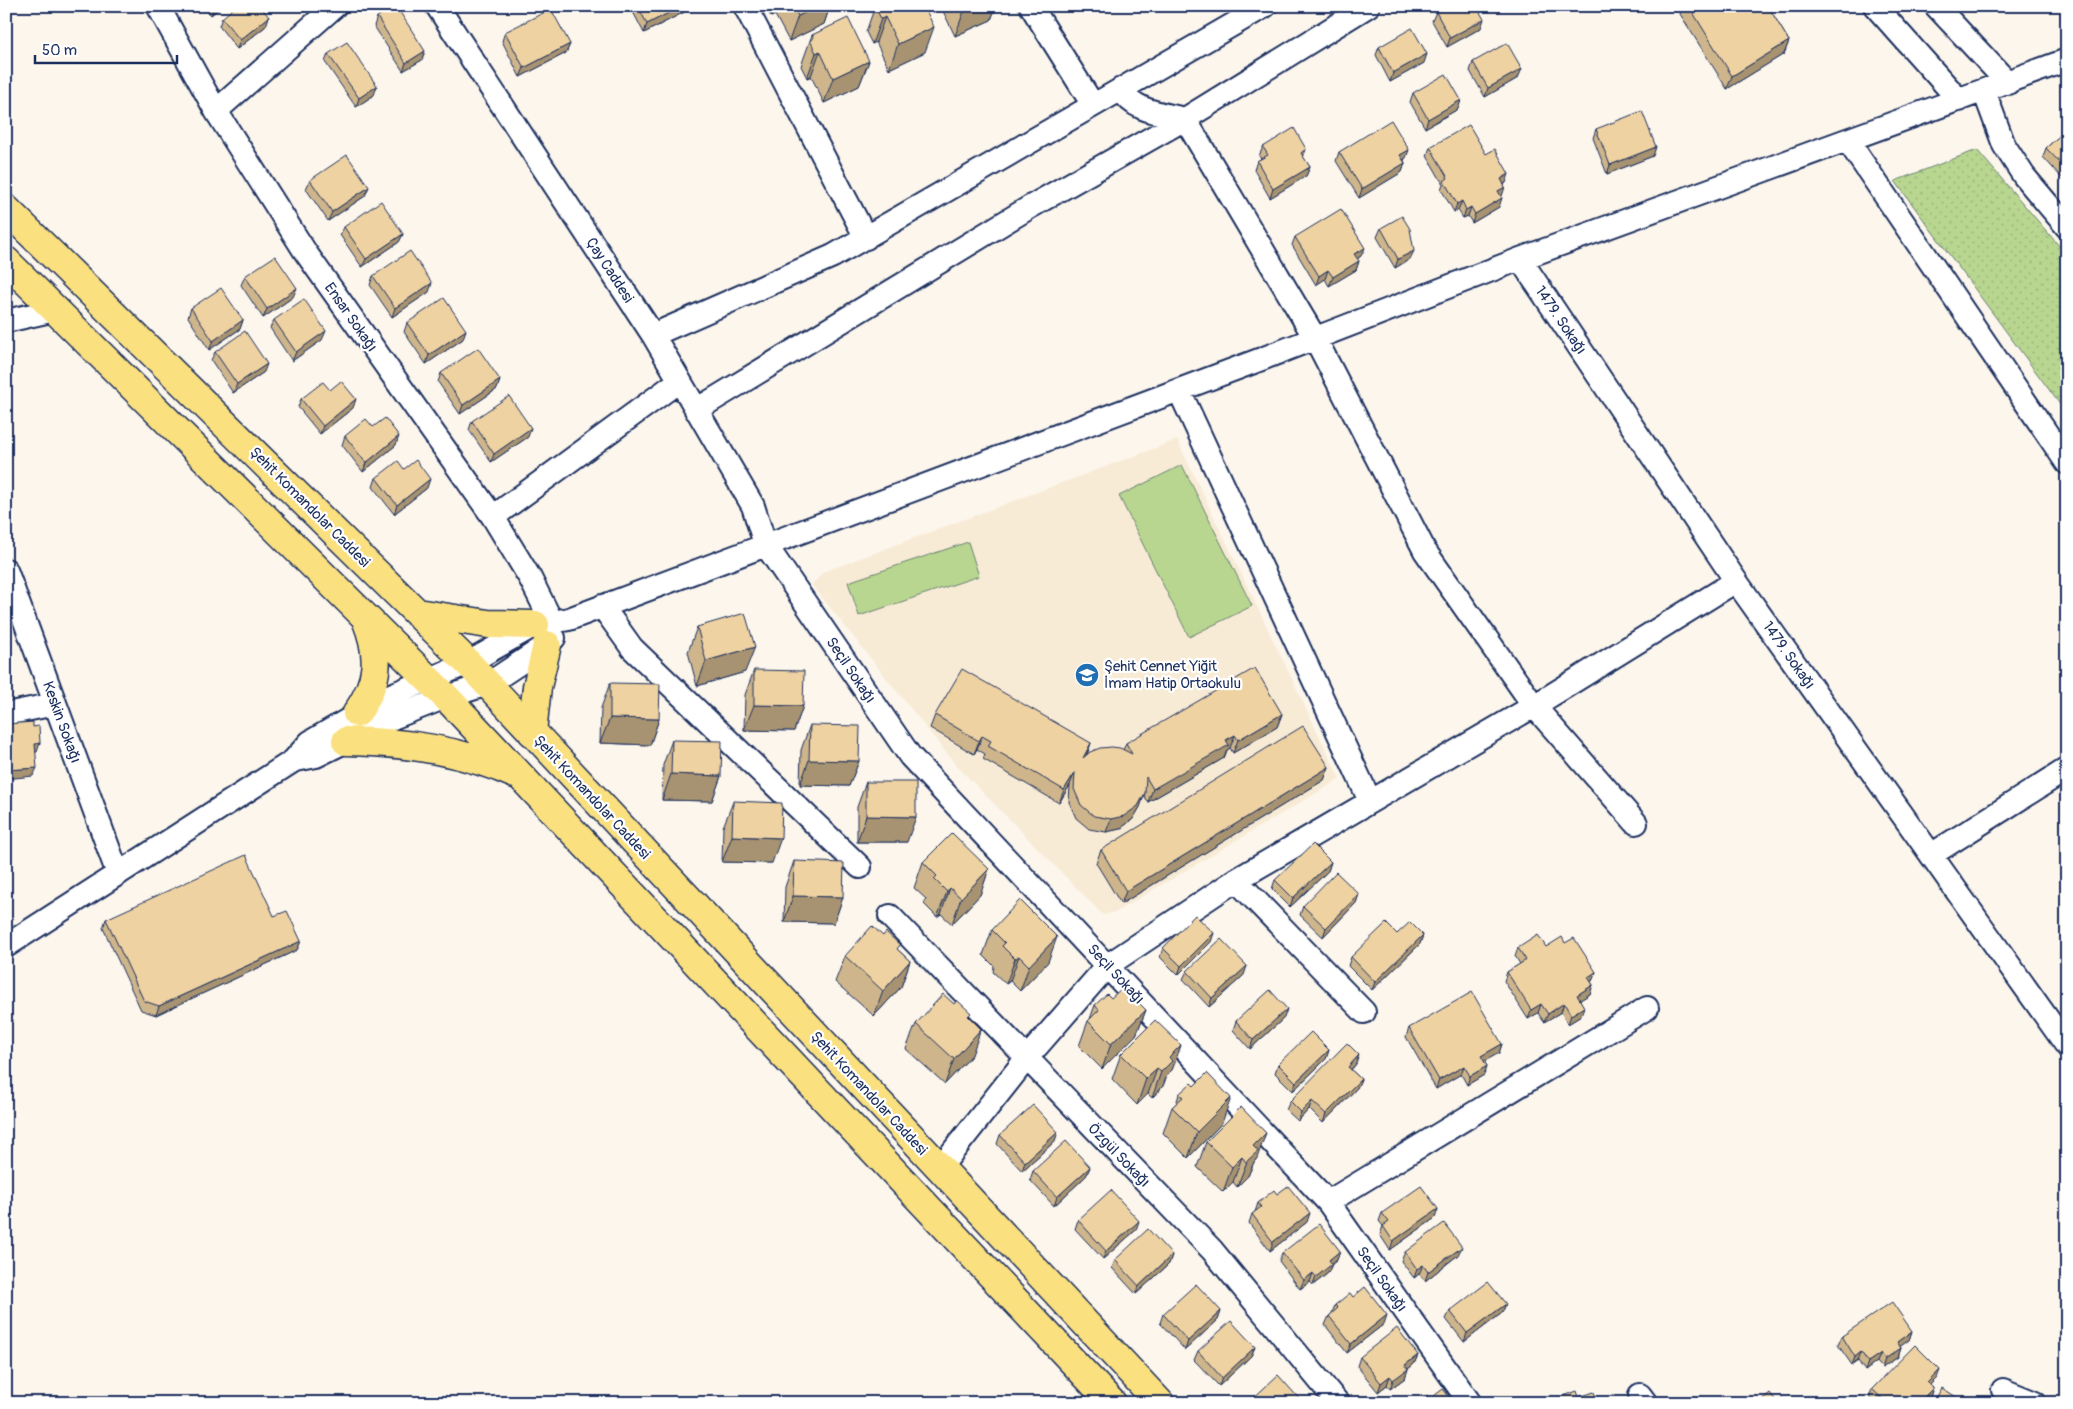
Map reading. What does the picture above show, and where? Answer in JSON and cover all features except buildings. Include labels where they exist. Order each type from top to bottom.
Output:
[{"type":"main road","name":"Şehit Komandolar Caddesi","points":[[6,209],[468,663],[1160,1403]]},
{"type":"main road","points":[[6,261],[366,618],[524,778],[1112,1403]]},
{"type":"main road","points":[[417,613],[488,624],[551,628],[537,686],[532,732]]},
{"type":"main road","points":[[356,714],[369,693],[375,673],[374,645],[366,618]]},
{"type":"main road","points":[[346,741],[380,741],[442,750],[497,766],[524,778]]},
{"type":"street","name":"Ensar Sokağı","points":[[158,6],[216,111],[306,253],[493,518],[530,578],[551,628]]},
{"type":"street","points":[[216,111],[335,6]]},
{"type":"street","name":"Çay Caddesi","points":[[437,6],[653,336],[753,506],[765,544]]},
{"type":"street","points":[[746,6],[866,238]]},
{"type":"street","points":[[1031,6],[1093,105]]},
{"type":"street","points":[[653,336],[833,256],[1264,6]]},
{"type":"street","points":[[696,410],[1030,207],[1185,119],[1368,6]]},
{"type":"street","points":[[1875,6],[1959,100]]},
{"type":"street","points":[[1936,6],[2008,83]]},
{"type":"street","points":[[293,761],[316,756],[395,717],[437,689],[468,663],[602,606],[1179,390],[1520,258],[1848,141],[2067,60]]},
{"type":"street","points":[[1121,89],[1133,104],[1185,119],[1315,338],[1425,552],[1534,706],[1636,824]]},
{"type":"street","points":[[1984,91],[2004,145],[2024,176],[2067,226]]},
{"type":"street","points":[[1848,141],[2067,463]]},
{"type":"street","name":"1479. Sokağı","points":[[1520,258],[1736,581],[2067,1046]]},
{"type":"street","points":[[6,321],[55,310]]},
{"type":"street","points":[[493,518],[679,380]]},
{"type":"street","points":[[1179,390],[1370,801]]},
{"type":"street","name":"Seçil Sokağı","points":[[765,544],[910,756],[1328,1202],[1470,1403]]},
{"type":"street","name":"Keskin Sokağı","points":[[6,570],[118,874]]},
{"type":"street","points":[[939,1168],[1026,1059],[1108,966],[1236,880],[1534,706],[1736,581]]},
{"type":"street","points":[[602,606],[632,648],[860,866]]},
{"type":"street","points":[[6,946],[293,761],[310,742],[356,714],[389,696],[488,684],[551,628]]},
{"type":"street","points":[[6,714],[56,704]]},
{"type":"street","points":[[1931,855],[2067,769]]},
{"type":"street","points":[[1236,880],[1364,1012]]},
{"type":"street","name":"Özgül Sokağı","points":[[890,916],[1212,1250],[1338,1403]]},
{"type":"street","points":[[1328,1202],[1647,1008]]},
{"type":"street","points":[[2003,1390],[2035,1403]]},
{"type":"shaded area","name":"Şehit Cennet Yiğit İmam Hatip Ortaokulu","points":[[1177,440],[1340,779],[1116,912],[1103,915],[956,765],[812,585],[823,572]]},
{"type":"green space","points":[[1977,150],[2067,255],[2067,414],[1895,181]]},
{"type":"green space","points":[[1182,465],[1252,606],[1189,637],[1119,496]]},
{"type":"green space","points":[[968,542],[979,576],[859,616],[848,582]]},
{"type":"place","name":"Şehit Cennet Yiğit İmam Hatip Ortaokulu","points":[[1087,675]]}]
